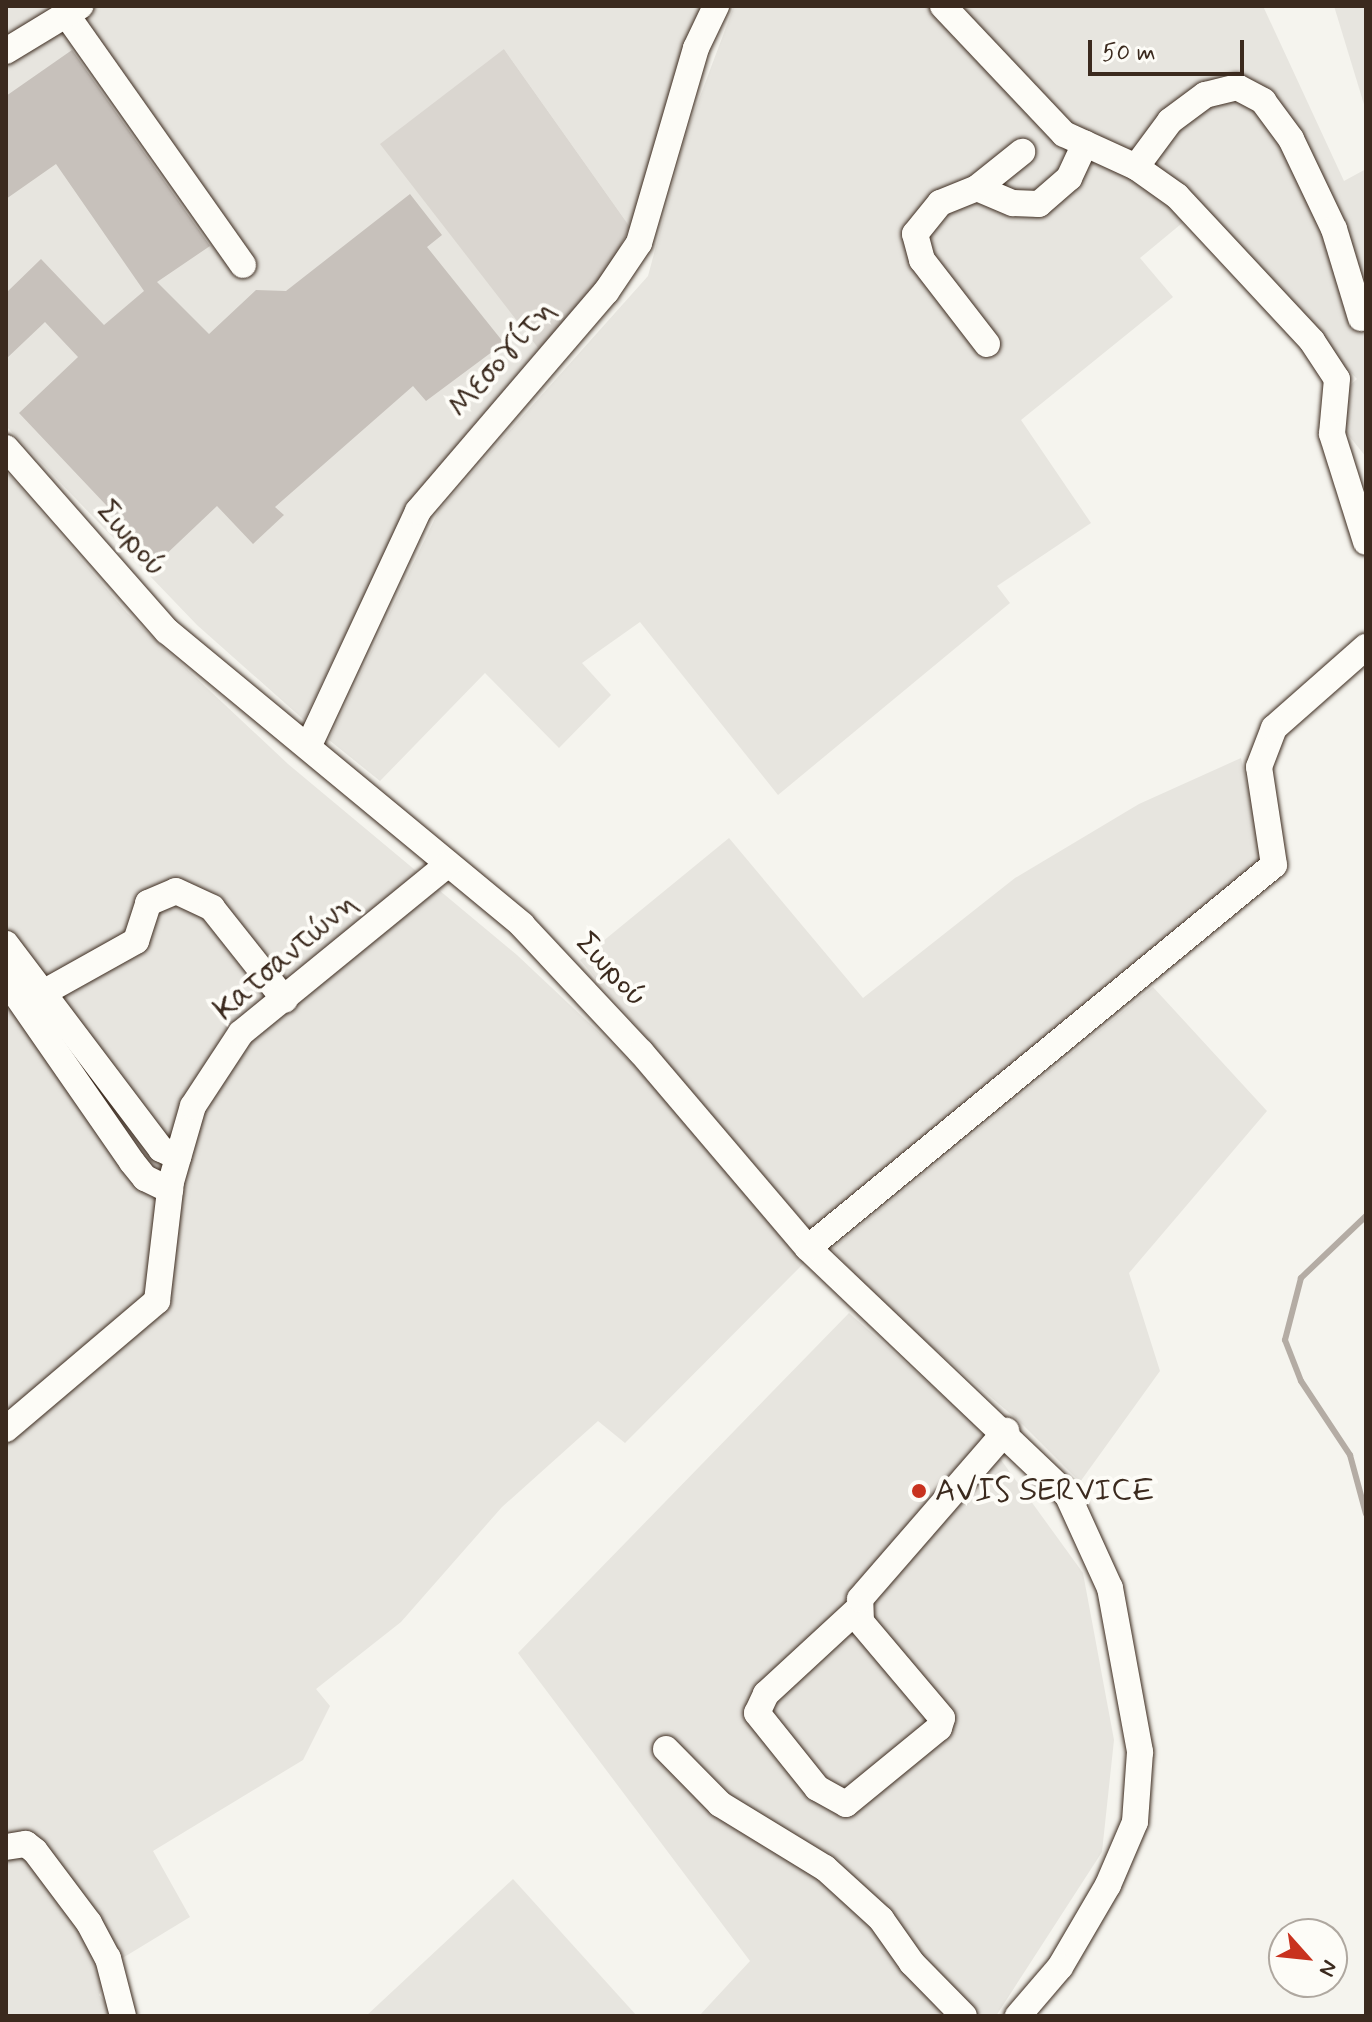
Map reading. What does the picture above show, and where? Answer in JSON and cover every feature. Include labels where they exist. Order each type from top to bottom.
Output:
[{"type":"street","name":"Μεσογίτη","points":[[309,745],[418,511],[606,292],[639,243],[696,48],[716,6]]},
{"type":"street","points":[[943,6],[1012,85],[1064,134],[1136,167],[1177,196],[1329,364],[1337,379],[1332,434],[1366,542]]},
{"type":"street","points":[[6,51],[73,10],[243,265]]},
{"type":"street","points":[[1136,167],[1170,121],[1205,95],[1237,87],[1263,101],[1291,139],[1334,229],[1361,318]]},
{"type":"street","points":[[977,188],[1027,206],[1039,204],[1069,178],[1085,144]]},
{"type":"street","points":[[987,344],[922,260],[915,234],[940,203],[977,188],[1022,152]]},
{"type":"street","name":"Σωρού","points":[[6,448],[167,631],[309,745],[522,925],[631,1041],[808,1248],[1006,1431],[1068,1496],[1110,1588],[1140,1752],[1135,1822],[1108,1885],[1060,1967],[1018,2016]]},
{"type":"street","points":[[808,1248],[1274,865],[1259,767],[1274,728],[1366,647]]},
{"type":"street","name":"Κατσαντώνη","points":[[6,1429],[157,1301],[170,1190],[193,1106],[241,1033],[448,864]]},
{"type":"street","points":[[41,994],[136,941],[148,903],[176,891],[212,908],[285,1000]]},
{"type":"street","points":[[6,944],[161,1149],[178,1157]]},
{"type":"street","points":[[6,980],[139,1170],[170,1190]]},
{"type":"street","points":[[857,1610],[942,1718],[907,1756],[846,1804],[817,1788],[757,1713],[766,1694],[857,1610],[872,1583],[1006,1431]]},
{"type":"street","points":[[666,1749],[696,1785],[825,1868],[881,1919],[912,1963],[964,2016]]},
{"type":"street","points":[[6,1847],[26,1844],[35,1851],[89,1923],[108,1958],[123,2016]]},
{"type":"shaded area","points":[[6,6],[705,6],[630,227],[504,49],[542,353],[401,519],[304,720],[197,625],[6,426]]},
{"type":"shaded area","points":[[734,6],[1263,6],[1344,181],[1366,169],[1366,457],[1326,407],[1357,379],[1198,210],[1140,258],[1173,297],[1021,420],[1091,523],[997,586],[1010,603],[778,795],[640,622],[582,663],[611,695],[559,748],[485,673],[380,781],[329,740],[439,510],[648,276],[686,134]]},
{"type":"shaded area","points":[[1334,6],[1366,6],[1366,111]]},
{"type":"shaded area","points":[[504,49],[630,227],[605,277],[542,353],[380,144]]},
{"type":"shaded area","points":[[6,471],[127,613],[288,764],[517,955],[656,1086],[804,1263],[625,1443],[598,1421],[502,1507],[401,1622],[316,1689],[330,1706],[303,1760],[153,1851],[190,1917],[116,1962],[99,1995],[117,2016],[6,2016]]},
{"type":"shaded area","points":[[1241,758],[1265,863],[812,1232],[580,960],[729,838],[863,998],[1015,878],[1139,804]]},
{"type":"shaded area","points":[[1153,987],[1267,1111],[1129,1273],[1160,1371],[1080,1482],[1019,1421],[882,1304],[832,1249]]},
{"type":"shaded area","points":[[849,1313],[975,1424],[1083,1573],[1114,1740],[1102,1852],[996,2016],[699,2016],[750,1961],[518,1653]]},
{"type":"shaded area","points":[[513,1879],[637,2016],[366,2016]]},
{"type":"building","points":[[72,50],[210,246],[157,282],[209,334],[256,290],[286,291],[410,194],[442,235],[427,247],[504,343],[426,401],[413,386],[275,507],[284,515],[253,544],[217,506],[159,561],[19,413],[78,357],[45,322],[6,359],[6,293],[41,259],[104,325],[144,291],[56,164],[6,199],[6,96]]},
{"type":"waterway","points":[[1366,1216],[1301,1278],[1285,1340],[1301,1381],[1350,1455],[1366,1514]]},
{"type":"place","name":"AVIS SERVICE","points":[[919,1491]]}]
